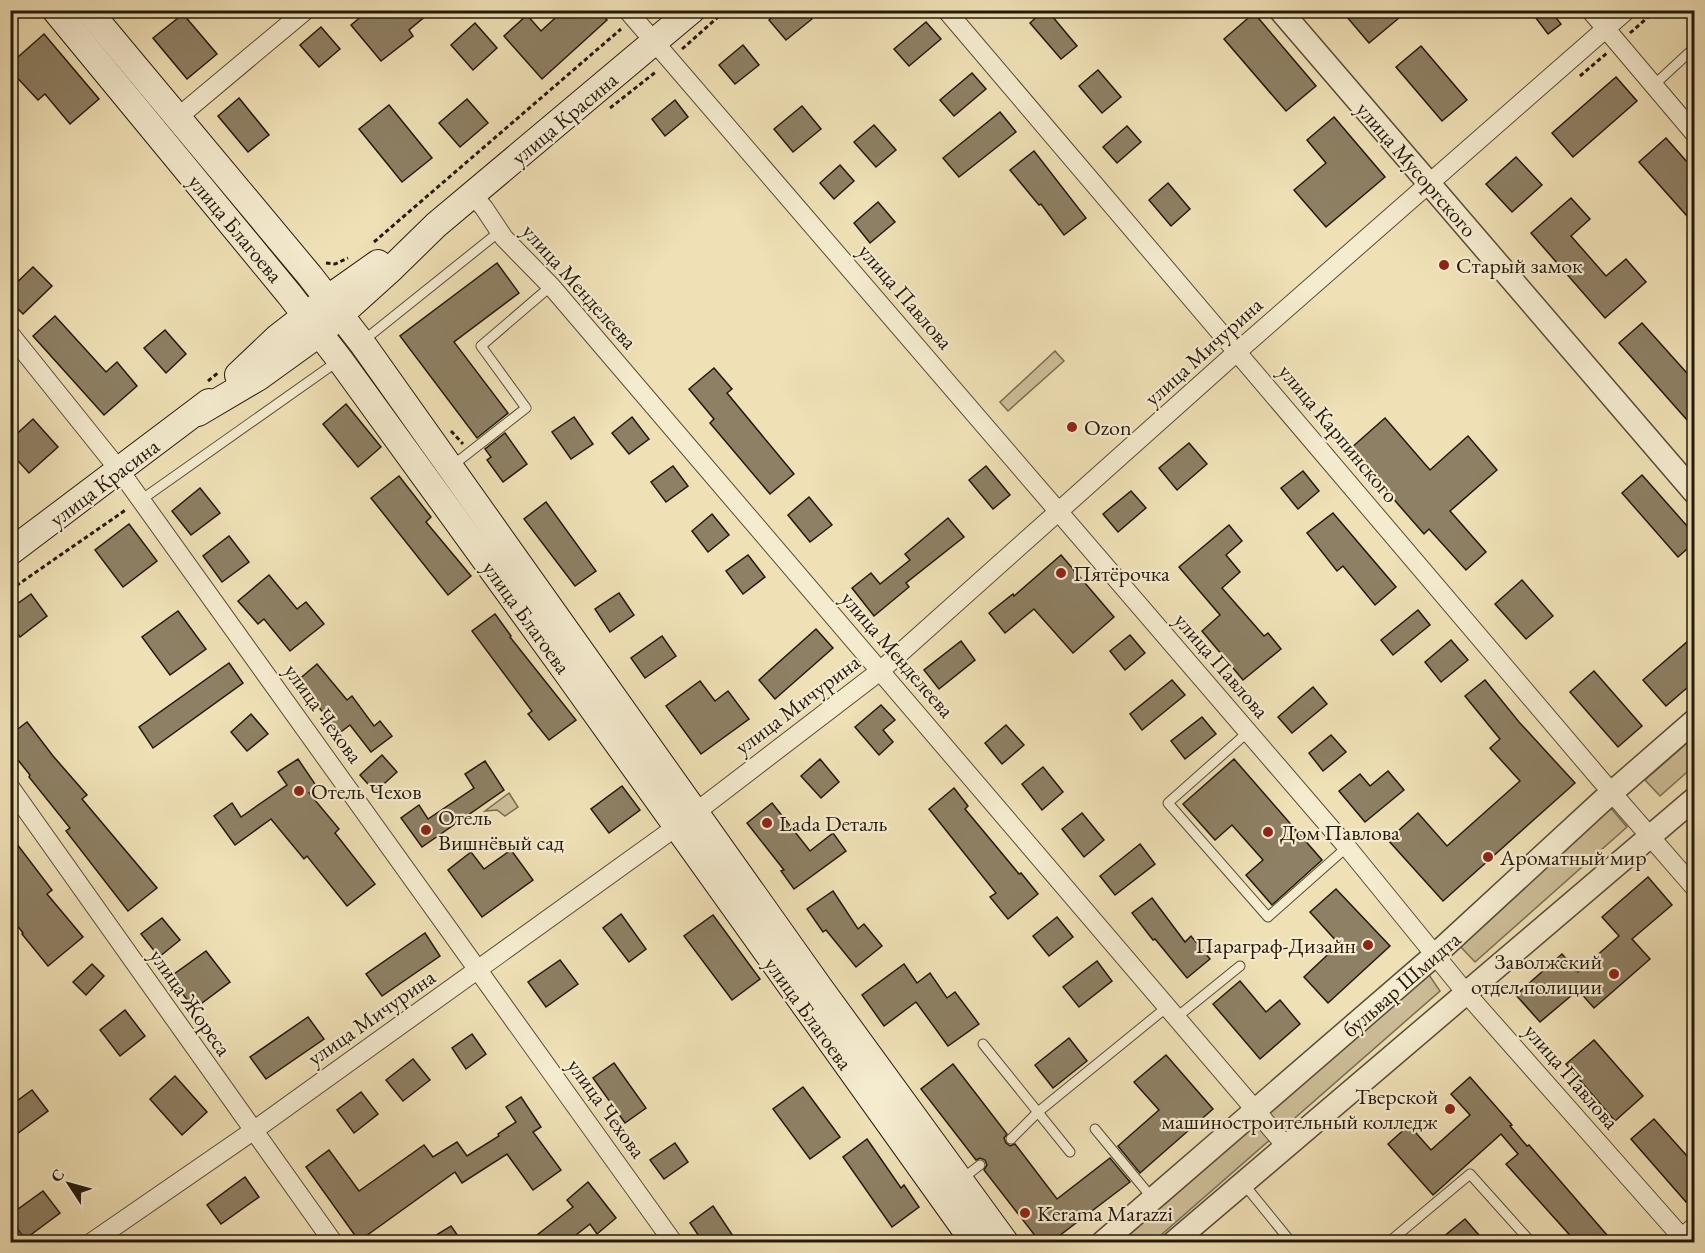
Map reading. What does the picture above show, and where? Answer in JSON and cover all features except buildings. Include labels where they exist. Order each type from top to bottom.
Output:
[{"type":"main road","name":"улица Благоева","points":[[55,10],[313,324],[660,804],[670,813],[686,816],[694,824],[970,1173],[1005,1242]]},
{"type":"main road","name":"улица Благоева","points":[[88,10],[460,460],[694,824],[974,1242]]},
{"type":"main road","name":"улица Красина","points":[[10,552],[198,413],[278,338],[313,324],[334,308],[692,10]]},
{"type":"street","points":[[177,118],[306,10]]},
{"type":"street","name":"улица Карпинского","points":[[946,10],[1612,793],[1695,887]]},
{"type":"street","name":"улица Мусоргского","points":[[1280,10],[1695,492]]},
{"type":"street","points":[[1590,10],[1695,133]]},
{"type":"street","name":"улица Мичурина","points":[[92,1242],[479,970],[694,824],[880,671],[1238,351],[1627,10]]},
{"type":"street","name":"улица Павлова","points":[[630,15],[1347,847],[1466,993],[1683,1238]]},
{"type":"street","name":"улица Менделеева","points":[[472,194],[499,232],[551,286],[1286,1146]]},
{"type":"street","name":"улица Чехова","points":[[10,334],[120,471],[673,1242]]},
{"type":"street","name":"бульвар Шмидта","points":[[1102,1242],[1436,955],[1612,793],[1695,721]]},
{"type":"street","name":"улица Жореса","points":[[14,799],[333,1242]]},
{"type":"street","points":[[1174,1242],[1695,799]]},
{"type":"lane","points":[[1654,85],[1695,48]]},
{"type":"lane","points":[[362,343],[499,232]]},
{"type":"lane","points":[[460,460],[526,408],[481,346],[551,286]]},
{"type":"lane","points":[[141,500],[340,360]]},
{"type":"lane","points":[[1248,732],[1168,803],[1268,917],[1347,847]]},
{"type":"lane","points":[[1011,1139],[1038,1112],[1172,1012],[1240,966]]},
{"type":"lane","points":[[983,1044],[1070,1152]]},
{"type":"lane","points":[[1095,1129],[1153,1199]]},
{"type":"lane","points":[[1389,1242],[1470,1174],[1531,1242]]},
{"type":"lane","points":[[1243,1183],[1291,1242]]},
{"type":"lane","points":[[1683,1238],[1695,1221]]},
{"type":"path","points":[[373,243],[630,15]]},
{"type":"path","points":[[325,263],[335,264],[355,255]]},
{"type":"path","points":[[447,425],[460,460]]},
{"type":"path","points":[[10,590],[141,500]]},
{"type":"shaded area","points":[[1055,351],[1064,361],[1008,411],[1000,402]]},
{"type":"shaded area","points":[[1694,737],[1694,766],[1660,796],[1645,780]]},
{"type":"shaded area","points":[[509,793],[518,807],[505,816],[497,810],[485,811]]},
{"type":"shaded area","points":[[1610,807],[1627,827],[1475,962],[1457,943]]},
{"type":"shaded area","points":[[1427,972],[1440,991],[1153,1242],[1118,1242]]},
{"type":"place","name":"Старый замок","points":[[1444,265]]},
{"type":"place","name":"Ozon","points":[[1072,427]]},
{"type":"place","name":"Пятёрочка","points":[[1061,573]]},
{"type":"place","name":"Отель Чехов","points":[[299,791]]},
{"type":"place","name":"Lada Dеталь","points":[[767,823]]},
{"type":"place","name":"Отель Вишнёвый сад","points":[[426,830]]},
{"type":"place","name":"Дом Павлова","points":[[1268,832]]},
{"type":"place","name":"Ароматный мир","points":[[1488,857]]},
{"type":"place","name":"Параграф-Дизайн","points":[[1368,945]]},
{"type":"place","name":"Заволжский отдел полиции","points":[[1614,974]]},
{"type":"place","name":"Тверской машиностроительный колледж","points":[[1450,1109]]},
{"type":"place","name":"Kerama Marazzi","points":[[1025,1213]]}]
